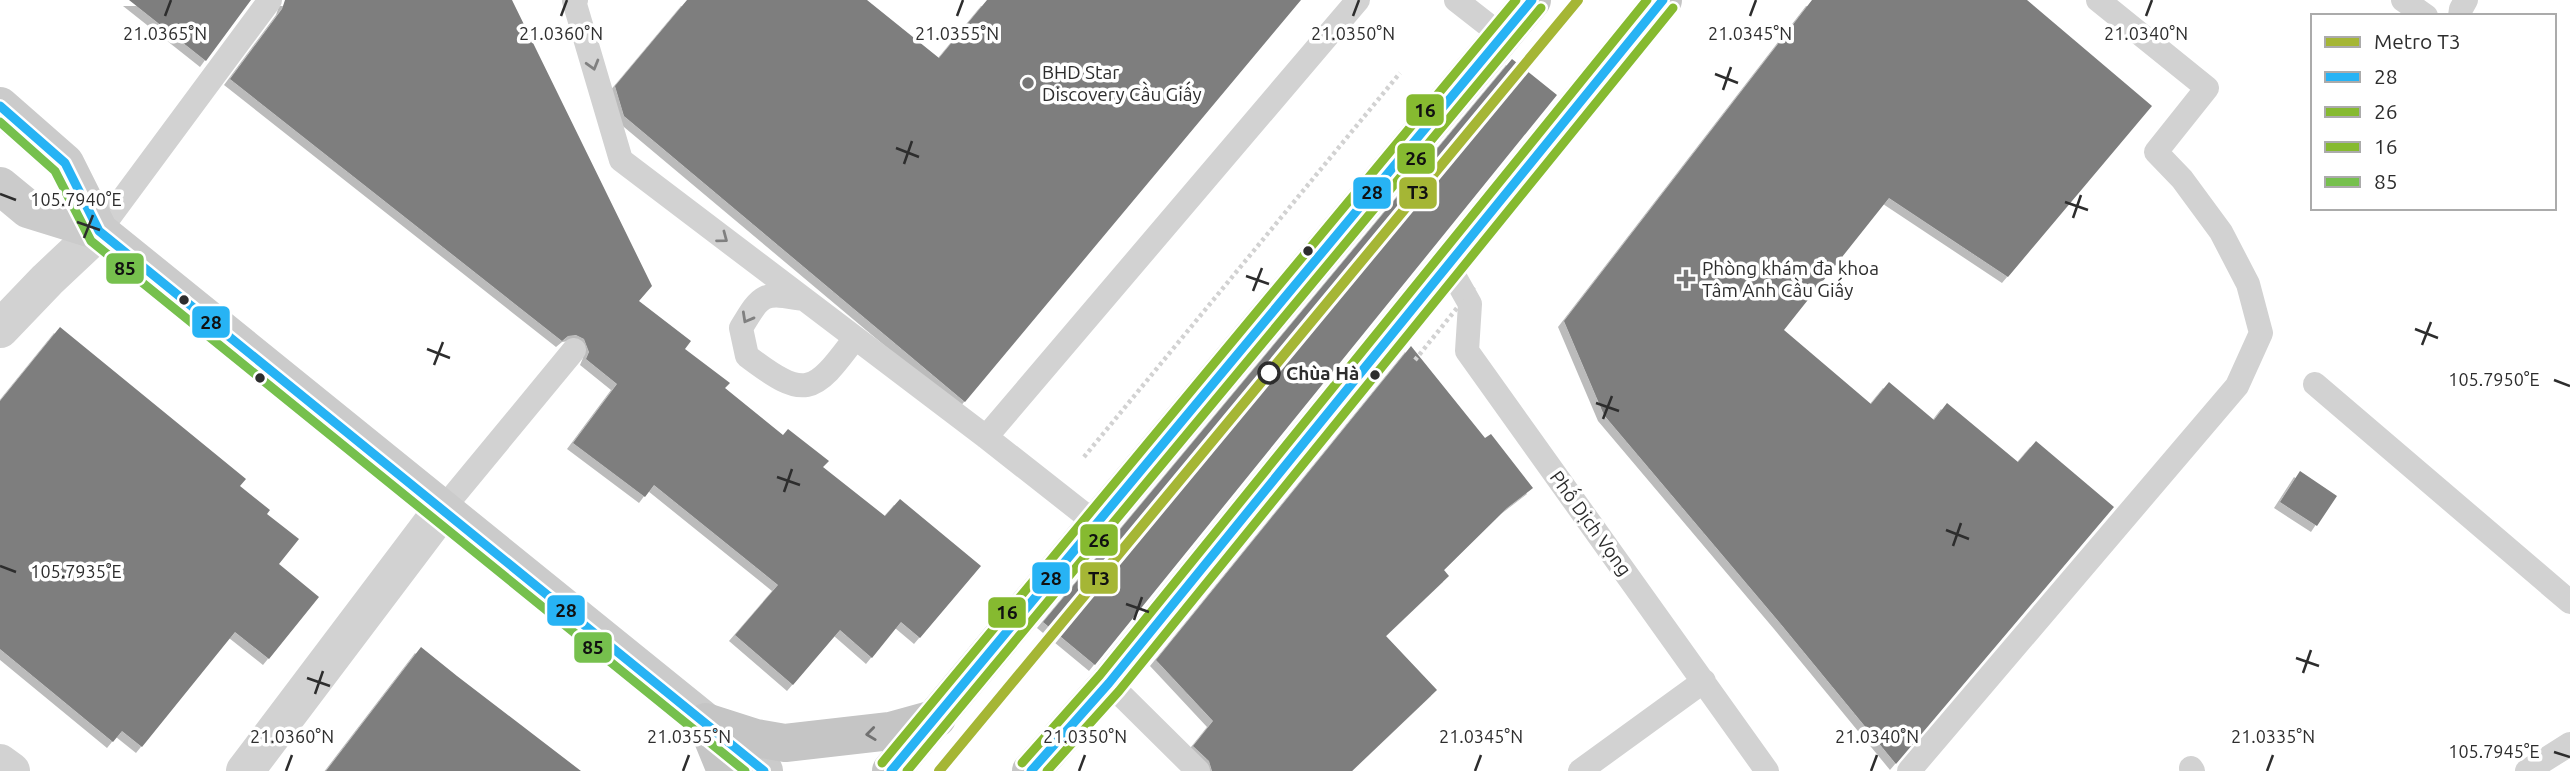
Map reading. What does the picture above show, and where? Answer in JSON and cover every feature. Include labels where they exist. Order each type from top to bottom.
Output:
[{"type":"main road","points":[[891,771],[1532,0]]},
{"type":"main road","points":[[1031,771],[1461,276],[1664,0]]},
{"type":"main road","points":[[706,722],[756,738],[785,743],[890,731],[937,718]]},
{"type":"main road","points":[[706,722],[726,771]]},
{"type":"street","points":[[0,106],[65,163],[99,231]]},
{"type":"street","points":[[0,186],[28,209],[99,231],[764,771]]},
{"type":"street","points":[[0,329],[47,279],[99,231]]},
{"type":"street","points":[[245,771],[442,510]]},
{"type":"street","points":[[0,763],[11,771]]},
{"type":"lane","points":[[99,231],[270,0]]},
{"type":"lane","points":[[576,0],[574,1],[621,160],[1098,525]]},
{"type":"lane","points":[[986,437],[1358,0]]},
{"type":"lane","points":[[1456,0],[1502,36]]},
{"type":"lane","points":[[1909,771],[2237,386],[2261,333],[2248,284],[2221,232],[2182,179],[2157,152],[2207,88],[2098,0]]},
{"type":"lane","points":[[2403,0],[2423,14]]},
{"type":"lane","name":"Phố Dịch Vọng","points":[[1461,276],[1470,304],[1467,351],[1767,771]]},
{"type":"lane","points":[[804,299],[774,294],[757,302],[741,328],[747,356],[778,379],[796,386],[811,384],[821,379],[855,338]]},
{"type":"lane","points":[[442,510],[573,350]]},
{"type":"lane","points":[[2315,384],[2570,602]]},
{"type":"lane","points":[[1580,771],[1704,681]]},
{"type":"lane","points":[[1109,683],[1198,771]]},
{"type":"lane","points":[[2527,771],[2570,744]]},
{"type":"path","points":[[1083,457],[1400,73]]},
{"type":"path","points":[[1415,360],[1461,276]]},
{"type":"building","points":[[129,0],[251,0],[206,61]]},
{"type":"building","points":[[285,0],[512,0],[652,286],[639,301],[691,341],[685,349],[730,383],[725,388],[783,435],[788,429],[829,461],[823,467],[885,516],[900,499],[981,566],[920,638],[901,622],[872,658],[840,630],[793,685],[735,635],[778,585],[654,485],[645,497],[573,443],[617,384],[586,359],[589,352],[584,339],[576,335],[568,336],[562,341],[230,79],[282,9]]},
{"type":"building","points":[[687,0],[867,0],[939,58],[987,0],[1301,0],[965,402],[624,116],[615,86]]},
{"type":"building","points":[[1812,0],[2027,0],[2152,106],[2008,277],[1889,198],[1784,330],[1871,404],[1889,382],[1934,420],[1947,403],[2018,462],[2036,441],[2114,507],[1896,764],[1604,415],[1564,321]]},
{"type":"building","points":[[1512,59],[1557,95],[1095,665],[1043,622]]},
{"type":"building","points":[[60,327],[246,479],[240,486],[270,510],[267,514],[299,539],[279,564],[319,597],[269,659],[235,632],[142,747],[122,731],[113,742],[0,649],[0,401]]},
{"type":"building","points":[[1411,346],[1485,438],[1491,434],[1533,488],[1507,508],[1444,570],[1449,576],[1386,636],[1437,690],[1352,771],[1212,771],[1209,761],[1193,746],[1213,721],[1156,660]]},
{"type":"building","points":[[2300,471],[2337,496],[2317,526],[2280,502]]},
{"type":"building","points":[[421,647],[457,676],[581,771],[326,771]]},
{"type":"metro line","name":"T3","points":[[939,771],[1578,0]]},
{"type":"transit line","name":"16","points":[[882,763],[1516,0]]},
{"type":"transit line","name":"28","points":[[891,771],[1532,0]]},
{"type":"transit line","name":"16","points":[[1022,763],[1100,675],[1647,0]]},
{"type":"transit line","name":"28","points":[[1031,771],[1109,683],[1663,0]]},
{"type":"transit line","name":"26","points":[[907,771],[1541,8]]},
{"type":"transit line","name":"26","points":[[1047,771],[1119,691],[1673,8]]},
{"type":"transit line","name":"28","points":[[0,106],[65,163],[99,231],[764,771]]},
{"type":"transit line","name":"85","points":[[0,122],[55,171],[91,241],[745,771]]},
{"type":"place","name":"BHD Star Discovery Cầu Giấy","points":[[1028,83]]},
{"type":"place","name":"Phòng khám đa khoa Tâm Anh Cầu Giấy","points":[[1686,279]]},
{"type":"place","name":"Chùa Hà","points":[[1269,373]]}]
